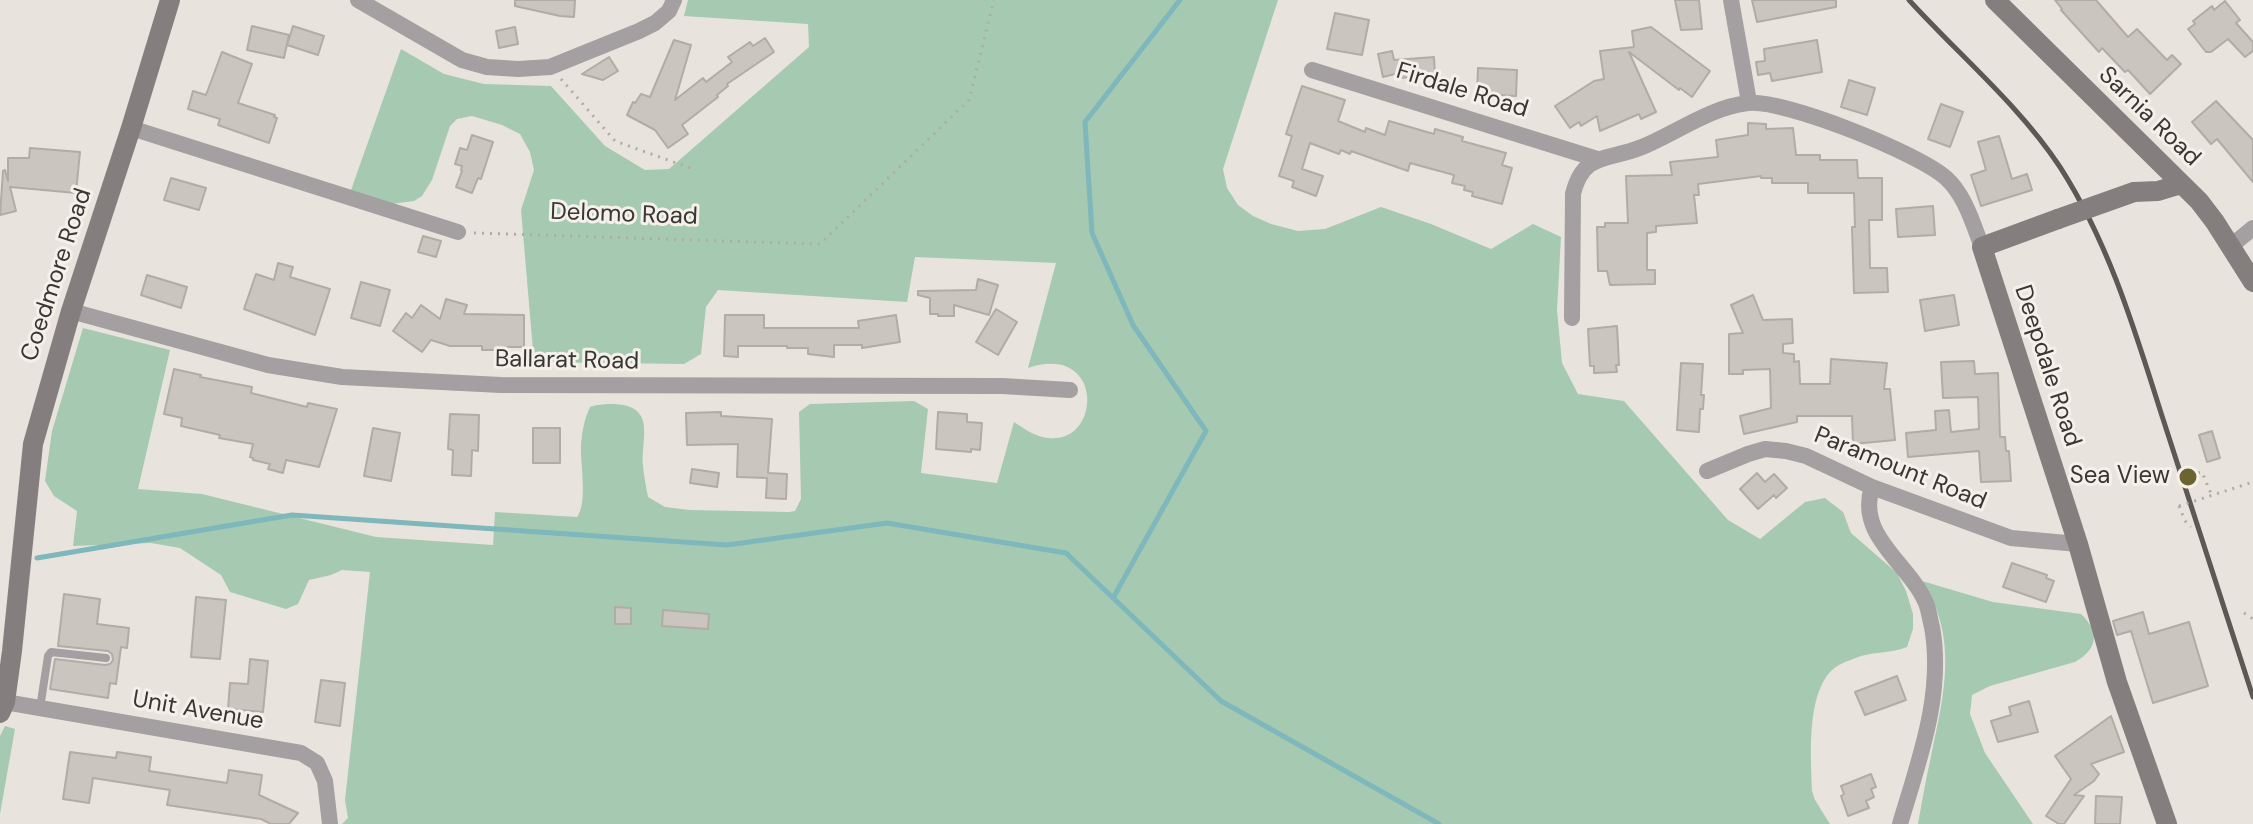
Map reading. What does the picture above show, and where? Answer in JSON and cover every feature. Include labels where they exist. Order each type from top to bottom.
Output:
[{"type":"street","name":"Coedmore Road","points":[[3,707],[12,651],[33,444],[71,311],[170,0]]},
{"type":"street","points":[[358,0],[462,60],[487,67],[518,69],[550,67],[647,27],[669,11],[674,0]]},
{"type":"street","points":[[1572,318],[1573,194],[1576,178],[1585,167],[1597,159],[1643,147],[1713,113],[1749,102],[1731,0]]},
{"type":"street","name":"Sarnia Road","points":[[1995,0],[2199,201],[2253,282]]},
{"type":"street","name":"Firdale Road","points":[[1312,70],[1597,159]]},
{"type":"street","name":"Deepdale Road","points":[[1749,102],[1791,109],[1901,150],[1948,179],[1960,196],[1982,247],[2078,544],[2117,682],[2167,824]]},
{"type":"street","points":[[131,128],[458,232]]},
{"type":"street","points":[[1982,247],[2134,192],[2158,191],[2181,184]]},
{"type":"street","points":[[2231,246],[2253,228]]},
{"type":"street","name":"Ballarat Road","points":[[71,311],[268,365],[342,377],[501,385],[1002,386],[1070,390]]},
{"type":"street","name":"Paramount Road","points":[[1707,471],[1765,449],[1786,451],[1806,456],[1872,487],[2011,538],[2078,544]]},
{"type":"street","points":[[1872,487],[1867,506],[1872,525],[1926,603],[1935,653],[1935,686],[1922,750],[1900,824]]},
{"type":"street","name":"Unit Avenue","points":[[3,707],[40,708],[301,753],[317,763],[325,781],[328,823]]},
{"type":"lane","points":[[40,708],[51,652],[106,658]]},
{"type":"path","name":"Delomo Road","points":[[458,232],[820,244],[969,100],[994,0]]},
{"type":"path","points":[[550,67],[615,141],[693,169]]},
{"type":"path","points":[[2198,473],[2202,472],[2212,496]]},
{"type":"path","points":[[2191,527],[2179,506],[2253,482]]},
{"type":"path","points":[[2244,613],[2253,619]]},
{"type":"green space","points":[[688,0],[1278,0],[1223,169],[1227,188],[1238,205],[1271,224],[1298,231],[1325,229],[1381,207],[1491,249],[1533,224],[1561,237],[1557,310],[1562,363],[1578,394],[1624,401],[1728,520],[1760,539],[1805,502],[1825,498],[1843,512],[1851,533],[1897,573],[1913,614],[1913,629],[1907,647],[1860,656],[1838,665],[1823,682],[1817,696],[1812,728],[1812,791],[1830,824],[342,824],[348,818],[345,800],[370,572],[342,570],[309,580],[298,604],[286,609],[230,592],[221,575],[180,548],[151,543],[73,546],[77,511],[54,496],[45,481],[52,431],[83,328],[170,350],[138,489],[202,494],[376,537],[493,545],[495,512],[577,517],[583,493],[583,431],[590,407],[599,405],[628,406],[642,417],[643,466],[648,497],[665,507],[789,512],[795,511],[801,499],[799,412],[810,404],[914,401],[928,409],[921,473],[997,483],[1014,422],[1043,437],[1066,436],[1078,426],[1086,412],[1087,396],[1082,381],[1071,369],[1053,364],[1028,368],[1056,263],[915,257],[907,302],[718,290],[706,307],[701,354],[684,364],[534,362],[521,210],[534,170],[530,152],[520,134],[472,116],[457,119],[450,126],[432,180],[422,196],[414,201],[391,204],[351,190],[401,49],[444,74],[484,84],[551,86],[605,146],[645,170],[669,169],[809,47],[808,24],[684,16]]},
{"type":"green space","points":[[1922,581],[1993,602],[2081,614],[2091,627],[2094,634],[2092,646],[2075,662],[1990,686],[1972,695],[1970,714],[1985,753],[2033,824],[1918,824],[1944,689],[1945,667],[1941,623]]},
{"type":"green space","points":[[5,726],[15,729],[0,814],[0,736]]},
{"type":"building","points":[[515,0],[575,0],[574,17],[515,6]]},
{"type":"building","points":[[1675,0],[1699,0],[1702,29],[1681,30]]},
{"type":"building","points":[[1752,0],[1836,0],[1836,7],[1757,22]]},
{"type":"building","points":[[2055,0],[2096,0],[2128,37],[2137,29],[2167,60],[2172,55],[2181,64],[2150,94],[2102,48],[2099,52]]},
{"type":"building","points":[[2225,1],[2240,20],[2236,23],[2253,42],[2253,51],[2245,57],[2228,39],[2211,52],[2206,52],[2188,29],[2212,6],[2214,10]]},
{"type":"building","points":[[1335,13],[1369,20],[1362,55],[1327,49]]},
{"type":"building","points":[[252,26],[289,35],[284,58],[247,50]]},
{"type":"building","points":[[293,26],[324,36],[318,55],[287,45]]},
{"type":"building","points":[[515,27],[518,44],[499,48],[496,31]]},
{"type":"building","points":[[1651,27],[1710,71],[1692,97],[1629,52],[1656,112],[1641,119],[1639,114],[1600,131],[1597,116],[1581,126],[1579,122],[1570,128],[1555,106],[1594,81],[1604,79],[1600,51],[1634,47],[1632,31]]},
{"type":"building","points":[[765,38],[774,52],[727,84],[718,97],[682,125],[688,134],[668,148],[655,130],[627,115],[641,94],[650,97],[674,40],[691,45],[675,100],[703,78],[706,82],[732,62],[728,57],[750,42],[753,46]]},
{"type":"building","points":[[1817,40],[1822,72],[1772,81],[1770,73],[1758,75],[1756,62],[1765,61],[1764,49]]},
{"type":"building","points":[[1392,51],[1394,60],[1434,57],[1435,75],[1400,78],[1399,73],[1383,77],[1378,54]]},
{"type":"building","points":[[222,52],[252,64],[238,103],[275,115],[277,118],[269,143],[218,125],[220,119],[188,109],[193,91],[206,95]]},
{"type":"building","points":[[609,57],[618,71],[603,80],[582,74]]},
{"type":"building","points":[[1478,68],[1517,70],[1516,96],[1477,94]]},
{"type":"building","points":[[1849,80],[1875,88],[1867,115],[1841,107]]},
{"type":"building","points":[[1302,86],[1345,100],[1338,121],[1365,132],[1366,128],[1385,135],[1389,121],[1434,134],[1435,129],[1463,137],[1462,141],[1506,153],[1502,165],[1512,168],[1502,204],[1472,196],[1473,192],[1464,190],[1465,186],[1452,183],[1454,175],[1410,163],[1408,171],[1351,151],[1350,154],[1341,150],[1339,154],[1310,143],[1302,169],[1323,176],[1316,196],[1292,187],[1294,181],[1279,176],[1292,136],[1286,134]]},
{"type":"building","points":[[2216,101],[2253,140],[2253,182],[2217,139],[2211,144],[2192,122]]},
{"type":"building","points":[[1941,104],[1963,112],[1950,147],[1928,139]]},
{"type":"building","points":[[1748,123],[1766,124],[1766,129],[1793,128],[1796,155],[1820,155],[1820,160],[1857,160],[1858,178],[1882,178],[1882,220],[1869,220],[1870,268],[1887,268],[1888,292],[1854,293],[1854,193],[1808,193],[1808,183],[1772,183],[1772,178],[1761,176],[1698,184],[1699,195],[1694,195],[1697,223],[1656,226],[1656,232],[1647,233],[1647,270],[1655,270],[1655,284],[1610,285],[1607,271],[1598,271],[1597,227],[1605,227],[1605,223],[1628,223],[1626,176],[1672,175],[1670,162],[1718,157],[1716,140],[1748,135]]},
{"type":"building","points":[[472,135],[493,142],[481,179],[478,178],[472,193],[456,187],[462,166],[455,164],[460,148],[467,150]]},
{"type":"building","points":[[1999,136],[2012,179],[2027,174],[2032,190],[1981,206],[1971,175],[1986,170],[1978,142]]},
{"type":"building","points":[[30,148],[80,152],[76,193],[10,187],[16,211],[0,215],[5,170],[8,181],[8,158],[29,158]]},
{"type":"building","points":[[171,178],[206,188],[199,210],[164,200]]},
{"type":"building","points":[[1933,206],[1935,235],[1898,237],[1896,209]]},
{"type":"building","points":[[423,236],[441,241],[436,257],[418,252]]},
{"type":"building","points":[[278,263],[293,267],[290,277],[330,289],[315,335],[244,309],[256,274],[274,280]]},
{"type":"building","points":[[147,275],[187,287],[181,308],[141,295]]},
{"type":"building","points":[[978,279],[998,285],[989,315],[954,305],[954,316],[930,314],[930,298],[918,295],[918,291],[976,290]]},
{"type":"building","points":[[361,282],[390,290],[380,326],[351,318]]},
{"type":"building","points":[[1753,295],[1763,320],[1792,319],[1793,343],[1783,344],[1783,353],[1794,354],[1794,362],[1799,361],[1800,384],[1830,384],[1831,359],[1887,363],[1884,389],[1890,389],[1895,440],[1853,444],[1852,416],[1797,416],[1797,422],[1744,434],[1740,416],[1771,408],[1770,369],[1729,374],[1729,334],[1743,333],[1731,305]]},
{"type":"building","points":[[1954,295],[1959,325],[1925,331],[1920,300]]},
{"type":"building","points":[[446,299],[467,305],[464,314],[524,315],[524,347],[482,350],[482,346],[450,346],[431,340],[422,352],[393,331],[406,313],[412,318],[421,305],[440,319]]},
{"type":"building","points":[[996,309],[1017,322],[998,355],[976,342]]},
{"type":"building","points":[[725,315],[764,315],[764,328],[859,328],[858,321],[896,315],[900,342],[862,348],[862,345],[834,345],[834,357],[808,354],[808,348],[787,346],[738,346],[738,357],[724,356]]},
{"type":"building","points":[[1617,326],[1617,372],[1594,373],[1594,366],[1590,366],[1588,329]]},
{"type":"building","points":[[1974,361],[1975,374],[1998,373],[2000,437],[2005,437],[2006,451],[2009,451],[2011,481],[1981,482],[1979,451],[1908,457],[1906,433],[1936,430],[1935,411],[1949,410],[1951,432],[1979,429],[1978,397],[1943,398],[1941,362]]},
{"type":"building","points":[[1681,363],[1703,364],[1701,395],[1704,395],[1699,432],[1677,430]]},
{"type":"building","points":[[174,369],[252,387],[251,393],[307,407],[308,403],[337,409],[319,467],[286,460],[283,473],[268,469],[270,464],[250,457],[253,444],[219,438],[220,435],[181,426],[182,418],[164,414]]},
{"type":"building","points":[[721,412],[721,416],[772,419],[768,473],[787,474],[786,499],[766,498],[767,478],[737,477],[738,444],[687,445],[686,413]]},
{"type":"building","points":[[938,412],[967,414],[967,422],[982,423],[980,450],[936,449]]},
{"type":"building","points":[[450,414],[479,415],[478,451],[472,450],[471,476],[452,475],[453,450],[448,449]]},
{"type":"building","points":[[373,428],[400,433],[391,481],[364,476]]},
{"type":"building","points":[[533,428],[560,428],[560,463],[533,463]]},
{"type":"building","points":[[2212,431],[2220,458],[2207,462],[2199,435]]},
{"type":"building","points":[[692,469],[719,473],[717,487],[690,483]]},
{"type":"building","points":[[1757,473],[1765,482],[1774,474],[1787,488],[1758,509],[1740,489]]},
{"type":"building","points":[[2012,563],[2047,575],[2046,578],[2054,581],[2046,602],[2003,587]]},
{"type":"building","points":[[64,594],[100,599],[97,624],[129,628],[127,648],[121,647],[116,684],[110,683],[108,698],[50,689],[55,659],[105,665],[113,660],[108,651],[58,646]]},
{"type":"building","points":[[196,597],[226,600],[220,659],[191,657]]},
{"type":"building","points":[[615,607],[631,608],[631,624],[615,624]]},
{"type":"building","points":[[663,610],[709,614],[708,629],[662,626]]},
{"type":"building","points":[[2143,612],[2149,634],[2189,622],[2208,686],[2153,703],[2131,631],[2117,635],[2113,621]]},
{"type":"building","points":[[250,659],[268,661],[263,712],[228,709],[230,683],[248,684]]},
{"type":"building","points":[[1897,676],[1906,700],[1865,715],[1855,692]]},
{"type":"building","points":[[321,680],[345,683],[340,726],[315,722]]},
{"type":"building","points":[[2029,701],[2038,732],[1998,742],[1991,721],[2011,715],[2009,707]]},
{"type":"building","points":[[2111,716],[2124,752],[2091,764],[2099,774],[2074,795],[2084,796],[2064,824],[2059,824],[2046,816],[2071,779],[2055,756]]},
{"type":"building","points":[[70,752],[116,758],[117,752],[151,757],[149,771],[227,783],[229,770],[262,775],[259,795],[298,813],[289,824],[271,824],[261,819],[167,805],[170,790],[93,778],[89,803],[63,799]]},
{"type":"building","points":[[1871,774],[1876,787],[1871,789],[1874,797],[1866,801],[1869,808],[1848,816],[1841,786]]},
{"type":"building","points":[[2096,796],[2122,797],[2120,824],[2095,824]]},
{"type":"waterway","points":[[1113,598],[1206,431],[1133,325],[1092,233],[1085,122],[1180,0]]},
{"type":"waterway","points":[[37,558],[292,515],[727,545],[887,523],[1066,553],[1221,701],[1439,824]]},
{"type":"railway","points":[[1909,0],[2044,144],[2093,227],[2131,321],[2253,697]]},
{"type":"place","name":"Sea View","points":[[2188,477]]}]
